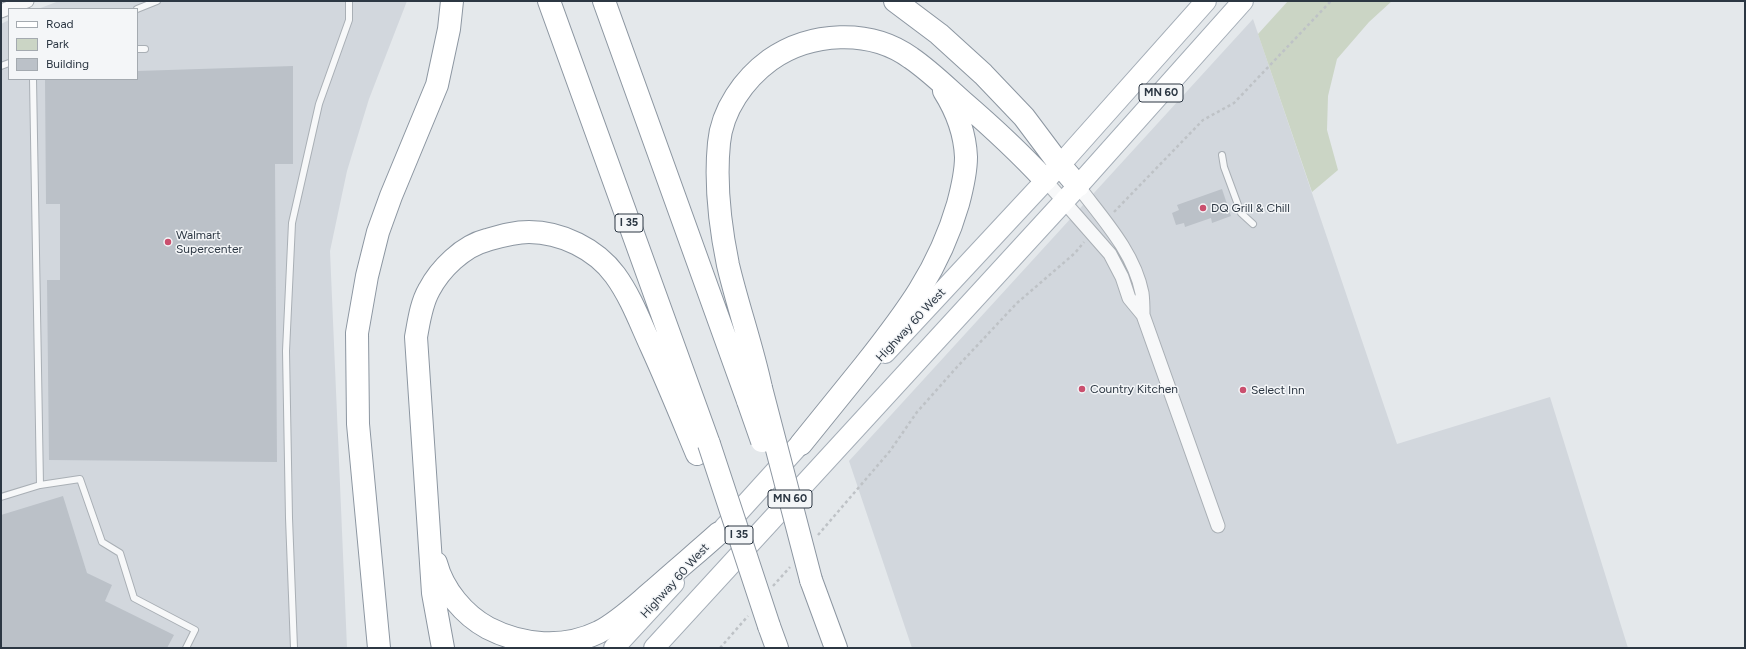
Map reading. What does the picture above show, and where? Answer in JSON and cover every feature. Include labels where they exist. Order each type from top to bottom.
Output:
[{"type":"highway","points":[[379,648],[358,424],[357,334],[366,276],[378,232],[391,196],[437,85],[449,29],[452,1]]},
{"type":"highway","name":"I 35","points":[[549,1],[703,449]]},
{"type":"highway","points":[[604,1],[754,394],[811,580],[836,648]]},
{"type":"highway","points":[[895,1],[939,34],[983,74],[1024,118],[1052,172]]},
{"type":"highway","points":[[754,394],[720,217],[718,168],[719,140],[726,115],[739,90],[757,69],[780,53],[805,42],[832,37],[859,38],[886,45],[910,57],[932,74],[981,118],[1052,172],[1078,186]]},
{"type":"highway","points":[[801,444],[901,319],[923,287],[940,252],[954,216],[964,179],[966,156],[963,134],[956,112],[945,92],[932,74]]},
{"type":"highway","points":[[443,648],[433,593],[416,337],[420,313],[428,290],[443,270],[461,253],[481,241],[505,234],[529,232],[554,235],[577,244],[597,257],[614,274],[628,295],[664,375],[703,449],[777,648]]},
{"type":"highway","points":[[430,539],[437,569],[445,586],[461,606],[479,623],[501,635],[526,642],[551,644],[582,638],[599,632],[620,619],[719,533]]},
{"type":"main road","name":"Highway 60 West","points":[[614,648],[1052,172],[1206,1]]},
{"type":"main road","name":"MN 60","points":[[654,648],[1064,202],[1243,1]]},
{"type":"street","points":[[9,8],[27,1]]},
{"type":"street","points":[[1052,172],[1064,202],[1110,254],[1122,277],[1129,298],[1143,315]]},
{"type":"street","points":[[1078,186],[1124,248],[1134,270],[1142,293],[1143,315],[1218,526]]},
{"type":"lane","points":[[138,9],[157,1]]},
{"type":"lane","points":[[294,648],[289,518],[286,351],[292,223],[319,104],[349,20],[349,1]]},
{"type":"lane","points":[[138,49],[145,49]]},
{"type":"lane","points":[[33,80],[40,485]]},
{"type":"lane","points":[[1222,156],[1224,167],[1241,213],[1253,224]]},
{"type":"lane","points":[[1,497],[40,485],[80,479],[102,542],[120,553],[134,598],[195,630],[186,648]]},
{"type":"path","points":[[1105,221],[1204,120],[1234,103],[1331,1]]},
{"type":"path","points":[[813,541],[890,451],[917,412],[957,366],[1017,303],[1075,253],[1092,234]]},
{"type":"path","points":[[772,588],[792,565]]},
{"type":"path","points":[[720,648],[751,612]]},
{"type":"shaded area","points":[[59,1],[407,1],[369,99],[347,171],[330,251],[347,648],[1,648],[1,24],[8,20],[8,80],[138,80],[138,8],[41,8]]},
{"type":"shaded area","points":[[1253,19],[1397,444],[1550,397],[1628,648],[912,648],[849,461]]},
{"type":"green space","points":[[1288,1],[1392,1],[1369,22],[1337,59],[1328,96],[1327,130],[1338,170],[1312,192],[1258,34]]},
{"type":"building","name":"Walmart Supercenter","points":[[293,66],[293,164],[275,164],[277,462],[49,460],[47,280],[60,280],[60,204],[46,204],[45,80],[138,80],[138,71]]},
{"type":"building","name":"DQ Grill & Chill","points":[[1222,189],[1231,216],[1212,223],[1211,218],[1185,227],[1184,223],[1176,225],[1172,213],[1179,210],[1177,205]]},
{"type":"building","points":[[63,496],[87,573],[112,585],[105,601],[174,635],[167,648],[1,648],[1,515]]},
{"type":"place","name":"DQ Grill & Chill","points":[[1203,208]]},
{"type":"place","name":"Walmart Supercenter","points":[[168,242]]},
{"type":"place","name":"Country Kitchen","points":[[1082,389]]},
{"type":"place","name":"Select Inn","points":[[1243,390]]}]
